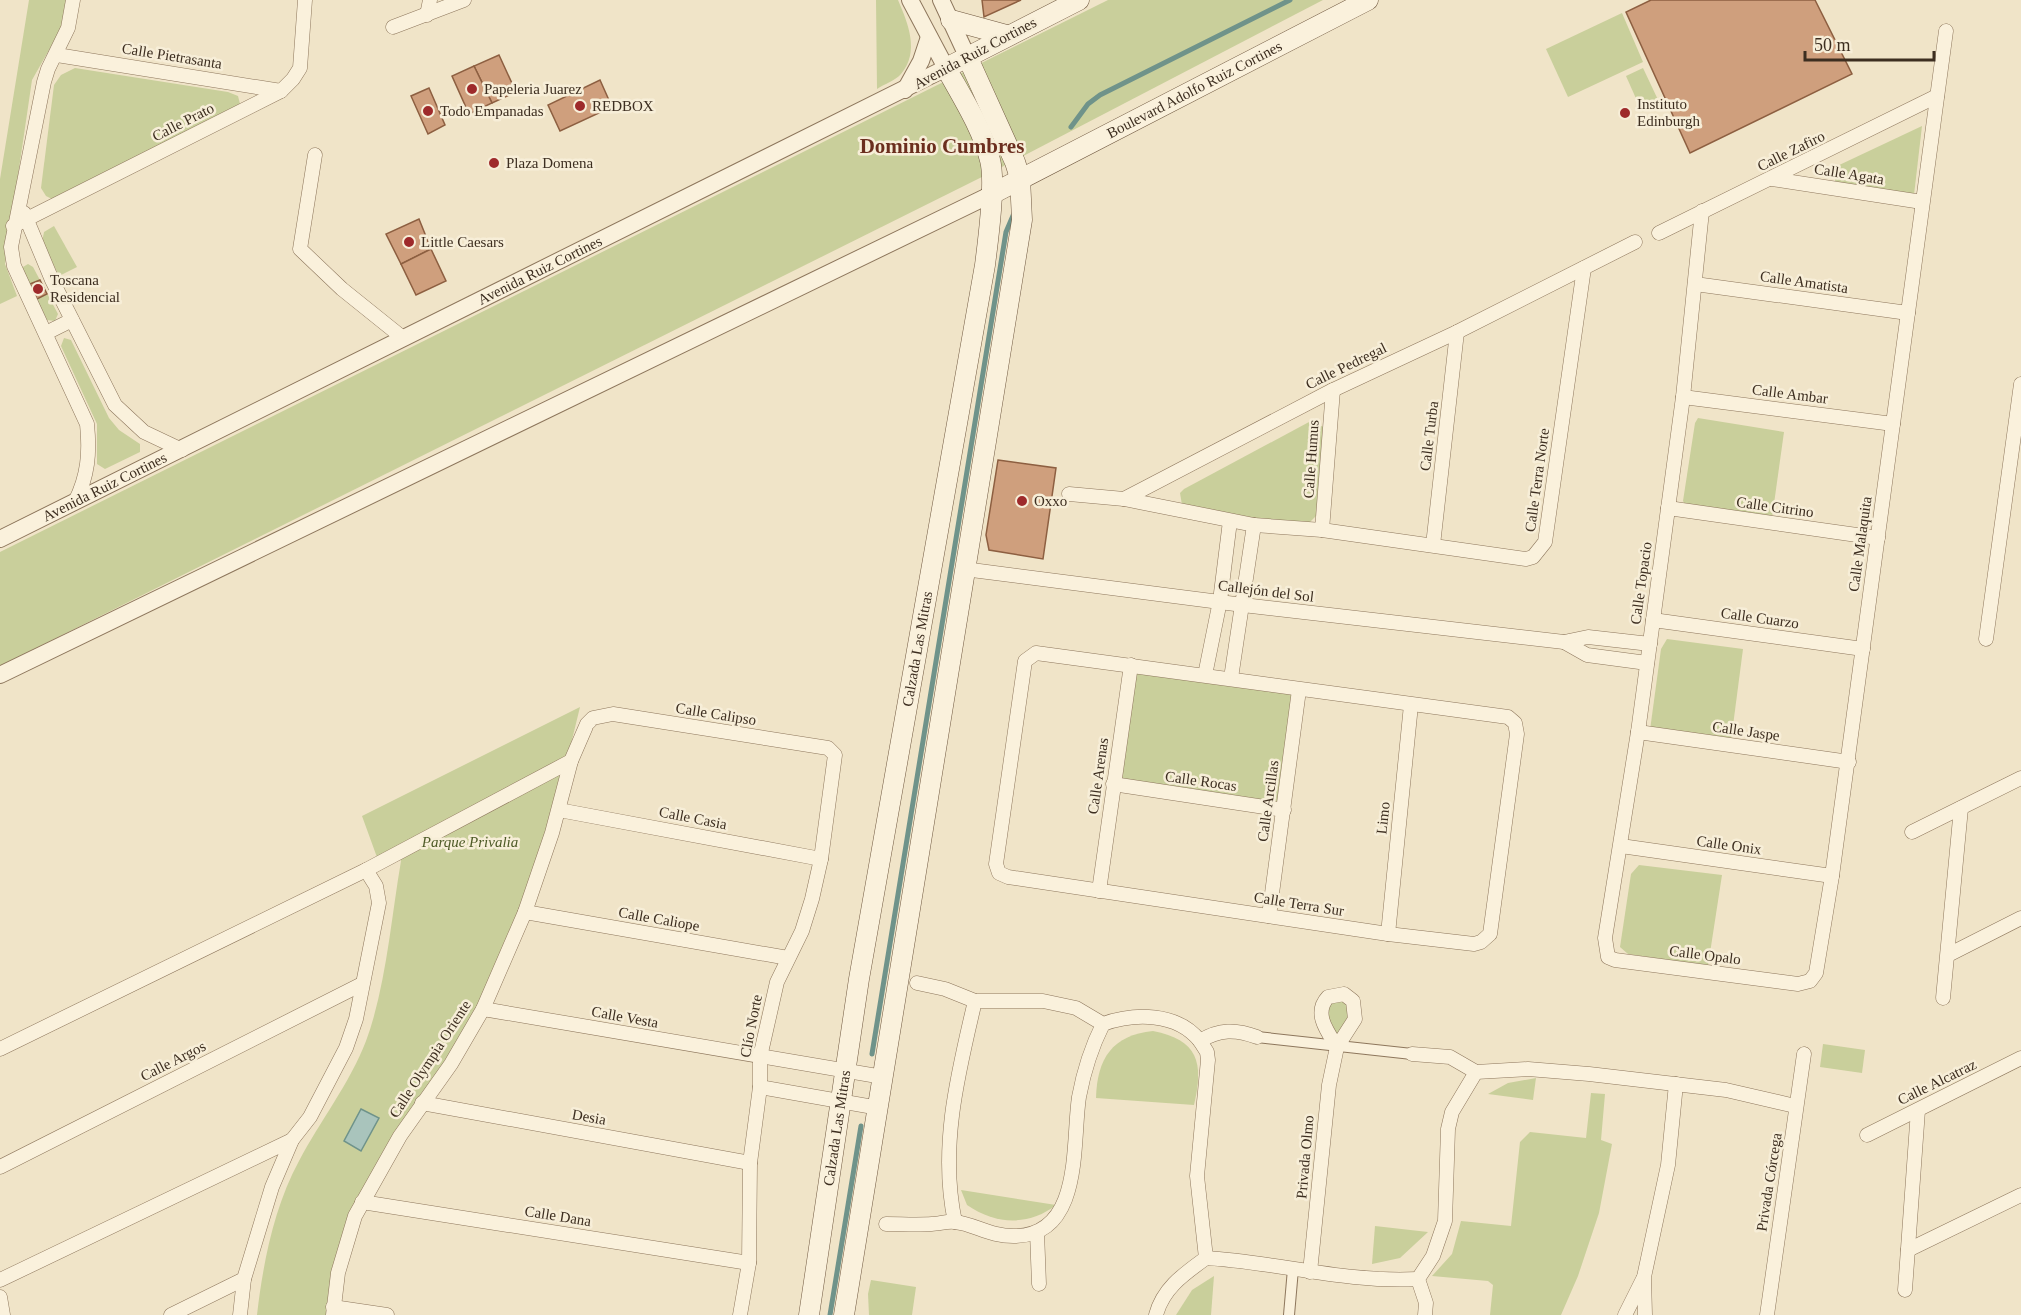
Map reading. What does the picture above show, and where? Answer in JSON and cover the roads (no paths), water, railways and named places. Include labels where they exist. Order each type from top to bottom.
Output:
[{"type":"main road","name":"Avenida Ruiz Cortines","points":[[946,68],[1056,5],[1079,0]]},
{"type":"main road","name":"Boulevard Adolfo Ruiz Cortines","points":[[1020,178],[1368,0]]},
{"type":"main road","points":[[945,8],[1006,35]]},
{"type":"main road","points":[[844,1315],[1022,220],[1020,178],[967,56]]},
{"type":"main road","name":"Calzada Las Mitras","points":[[809,1315],[859,979],[985,265],[991,161],[981,135],[946,68]]},
{"type":"main road","points":[[990,195],[1020,178]]},
{"type":"street","points":[[73,0],[68,28],[57,55],[48,69],[13,226],[11,247],[14,266],[87,424],[90,448],[88,468],[75,502]]},
{"type":"street","name":"Calle Prato","points":[[13,226],[27,222],[281,91],[300,68],[305,0]]},
{"type":"street","points":[[427,15],[430,0]]},
{"type":"street","points":[[393,27],[464,0]]},
{"type":"street","points":[[914,7],[945,8],[967,56]]},
{"type":"street","name":"Calzada Las Mitras","points":[[914,7],[946,68]]},
{"type":"street","name":"Calle Malaquita","points":[[1798,984],[1810,981],[1816,973],[1832,876],[1946,31]]},
{"type":"street","points":[[904,91],[921,61],[929,37]]},
{"type":"street","name":"Calle Pietrasanta","points":[[57,55],[281,91]]},
{"type":"street","name":"Avenida Ruiz Cortines","points":[[0,539],[904,91],[946,68]]},
{"type":"street","name":"Calle Zafiro","points":[[1659,233],[1937,96]]},
{"type":"street","points":[[315,155],[300,249],[342,289],[403,338]]},
{"type":"street","name":"Calle Agata","points":[[1772,179],[1922,202]]},
{"type":"street","points":[[0,675],[990,195]]},
{"type":"street","points":[[20,199],[27,222],[72,320],[115,405],[144,432],[182,450]]},
{"type":"street","name":"Calle Topacio","points":[[1608,957],[1605,938],[1638,732],[1683,397],[1702,211]]},
{"type":"street","name":"Calle Pedregal","points":[[1124,499],[1333,390],[1457,332],[1635,242]]},
{"type":"street","name":"Calle Terra Norte","points":[[1069,494],[1124,499],[1254,525],[1323,530],[1526,559],[1533,557],[1542,548],[1584,268]]},
{"type":"street","name":"Calle Amatista","points":[[1695,284],[1908,313]]},
{"type":"street","points":[[46,333],[72,320]]},
{"type":"street","name":"Calle Turba","points":[[1433,545],[1457,332]]},
{"type":"street","points":[[1986,639],[2021,384]]},
{"type":"street","name":"Calle Humus","points":[[1323,530],[1333,390]]},
{"type":"street","name":"Calle Ambar","points":[[1683,397],[1893,424]]},
{"type":"street","name":"Calle Citrino","points":[[1668,508],[1878,538]]},
{"type":"street","points":[[1205,675],[1220,601],[1230,521]]},
{"type":"street","points":[[1231,678],[1254,525]]},
{"type":"street","name":"Callejón del Sol","points":[[964,569],[1243,605],[1564,642],[1588,637],[1650,644]]},
{"type":"street","name":"Calle Cuarzo","points":[[1653,620],[1863,649]]},
{"type":"street","name":"Callejón del Sol","points":[[1564,642],[1587,655],[1647,663]]},
{"type":"street","name":"Calle Terra Sur","points":[[1043,652],[1205,675],[1299,690],[1508,717],[1515,723],[1517,735],[1490,934],[1481,942],[1474,944],[1388,934],[1008,877],[999,873],[996,864],[1028,657],[1043,652]]},
{"type":"street","name":"Calle Arenas","points":[[1099,891],[1131,665]]},
{"type":"street","name":"Calle Arcillas","points":[[1269,916],[1299,690]]},
{"type":"street","name":"Limo","points":[[1388,934],[1411,705]]},
{"type":"street","name":"Calle Calipso","points":[[593,718],[613,714],[828,748],[833,753]]},
{"type":"street","name":"Calle Olympia Oriente","points":[[333,1311],[334,1290],[346,1241],[362,1202],[422,1103],[451,1064],[483,1009],[525,912],[559,810],[571,761],[587,724],[593,718]]},
{"type":"street","name":"Calle Jaspe","points":[[1638,732],[1849,762]]},
{"type":"street","name":"Clío Norte","points":[[740,1315],[749,1263],[750,1163],[760,1087],[760,1058],[777,982],[802,931],[821,859],[835,758],[833,753]]},
{"type":"street","points":[[0,1049],[366,870],[571,761]]},
{"type":"street","points":[[1912,832],[2021,778]]},
{"type":"street","name":"Calle Rocas","points":[[1113,784],[1284,810]]},
{"type":"street","points":[[1943,998],[1961,808]]},
{"type":"street","name":"Calle Casia","points":[[559,810],[821,859]]},
{"type":"street","name":"Calle Onix","points":[[1621,846],[1832,876]]},
{"type":"street","points":[[240,1315],[244,1279],[272,1187],[292,1140],[310,1117],[346,1048],[356,1019],[379,903],[376,886],[366,870]]},
{"type":"street","name":"Calle Caliope","points":[[525,912],[788,957]]},
{"type":"street","points":[[1948,955],[2021,918]]},
{"type":"street","name":"Calle Opalo","points":[[1608,957],[1615,960],[1798,984]]},
{"type":"street","points":[[917,983],[945,989],[975,1001],[1044,1001],[1076,1008],[1103,1024]]},
{"type":"street","name":"Calle Argos","points":[[0,1167],[362,984]]},
{"type":"street","points":[[955,1222],[948,1185],[948,1141],[975,1001]]},
{"type":"street","name":"Calle Vesta","points":[[483,1009],[760,1058],[884,1077]]},
{"type":"street","points":[[886,1224],[955,1222],[983,1233],[1018,1236],[1037,1232],[1053,1222],[1065,1202],[1088,1056],[1103,1024],[1118,1019],[1155,1017],[1186,1029],[1200,1041],[1207,1052],[1197,1176],[1206,1258]]},
{"type":"street","points":[[1200,1041],[1225,1031],[1244,1033],[1257,1037],[1337,1047],[1450,1057],[1476,1072],[1542,1070],[1676,1084],[1751,1094],[1795,1106]]},
{"type":"street","name":"Privada Olmo","points":[[1310,1272],[1323,1132],[1337,1047]]},
{"type":"street","name":"Privada Córcega","points":[[1767,1315],[1804,1054]]},
{"type":"street","name":"Calle Alcatraz","points":[[1867,1135],[2021,1058]]},
{"type":"street","points":[[1418,1279],[1433,1256],[1444,1221],[1448,1129],[1452,1112],[1476,1072]]},
{"type":"street","points":[[1625,1315],[1644,1277],[1668,1165],[1676,1084]]},
{"type":"street","points":[[760,1087],[879,1108]]},
{"type":"street","name":"Desia","points":[[422,1103],[750,1163]]},
{"type":"street","points":[[1905,1290],[1918,1110]]},
{"type":"street","points":[[0,1280],[292,1140]]},
{"type":"street","points":[[1908,1251],[2021,1195]]},
{"type":"street","name":"Calle Dana","points":[[362,1202],[749,1263]]},
{"type":"street","points":[[1037,1232],[1039,1284]]},
{"type":"street","points":[[1156,1315],[1163,1295],[1173,1284],[1206,1258],[1237,1260],[1379,1281],[1418,1279]]},
{"type":"street","points":[[1289,1315],[1293,1269]]},
{"type":"street","points":[[1644,1277],[1646,1315]]},
{"type":"street","points":[[171,1315],[244,1279]]},
{"type":"street","points":[[1418,1279],[1424,1294],[1425,1315]]},
{"type":"street","points":[[0,1296],[3,1315]]},
{"type":"street","points":[[333,1311],[387,1315]]},
{"type":"water","points":[[361,1109],[379,1118],[361,1151],[344,1141]]},
{"type":"waterway","points":[[1071,127],[1088,104],[1100,95],[1290,0]]},
{"type":"waterway","points":[[872,1054],[1006,232],[1015,211]]},
{"type":"waterway","points":[[830,1315],[861,1126]]},
{"type":"place","name":"Papeleria Juarez","points":[[472,89]]},
{"type":"place","name":"REDBOX","points":[[580,106]]},
{"type":"place","name":"Todo Empanadas","points":[[428,111]]},
{"type":"place","name":"Instituto Edinburgh","points":[[1625,113]]},
{"type":"place","name":"Plaza Domena","points":[[494,163]]},
{"type":"place","name":"Little Caesars","points":[[409,242]]},
{"type":"place","name":"Toscana Residencial","points":[[38,289]]},
{"type":"place","name":"Oxxo","points":[[1022,501]]},
{"type":"district","name":"Dominio Cumbres","points":[[942,146]]},
{"type":"park label","name":"Parque Privalia","points":[[470,842]]}]
